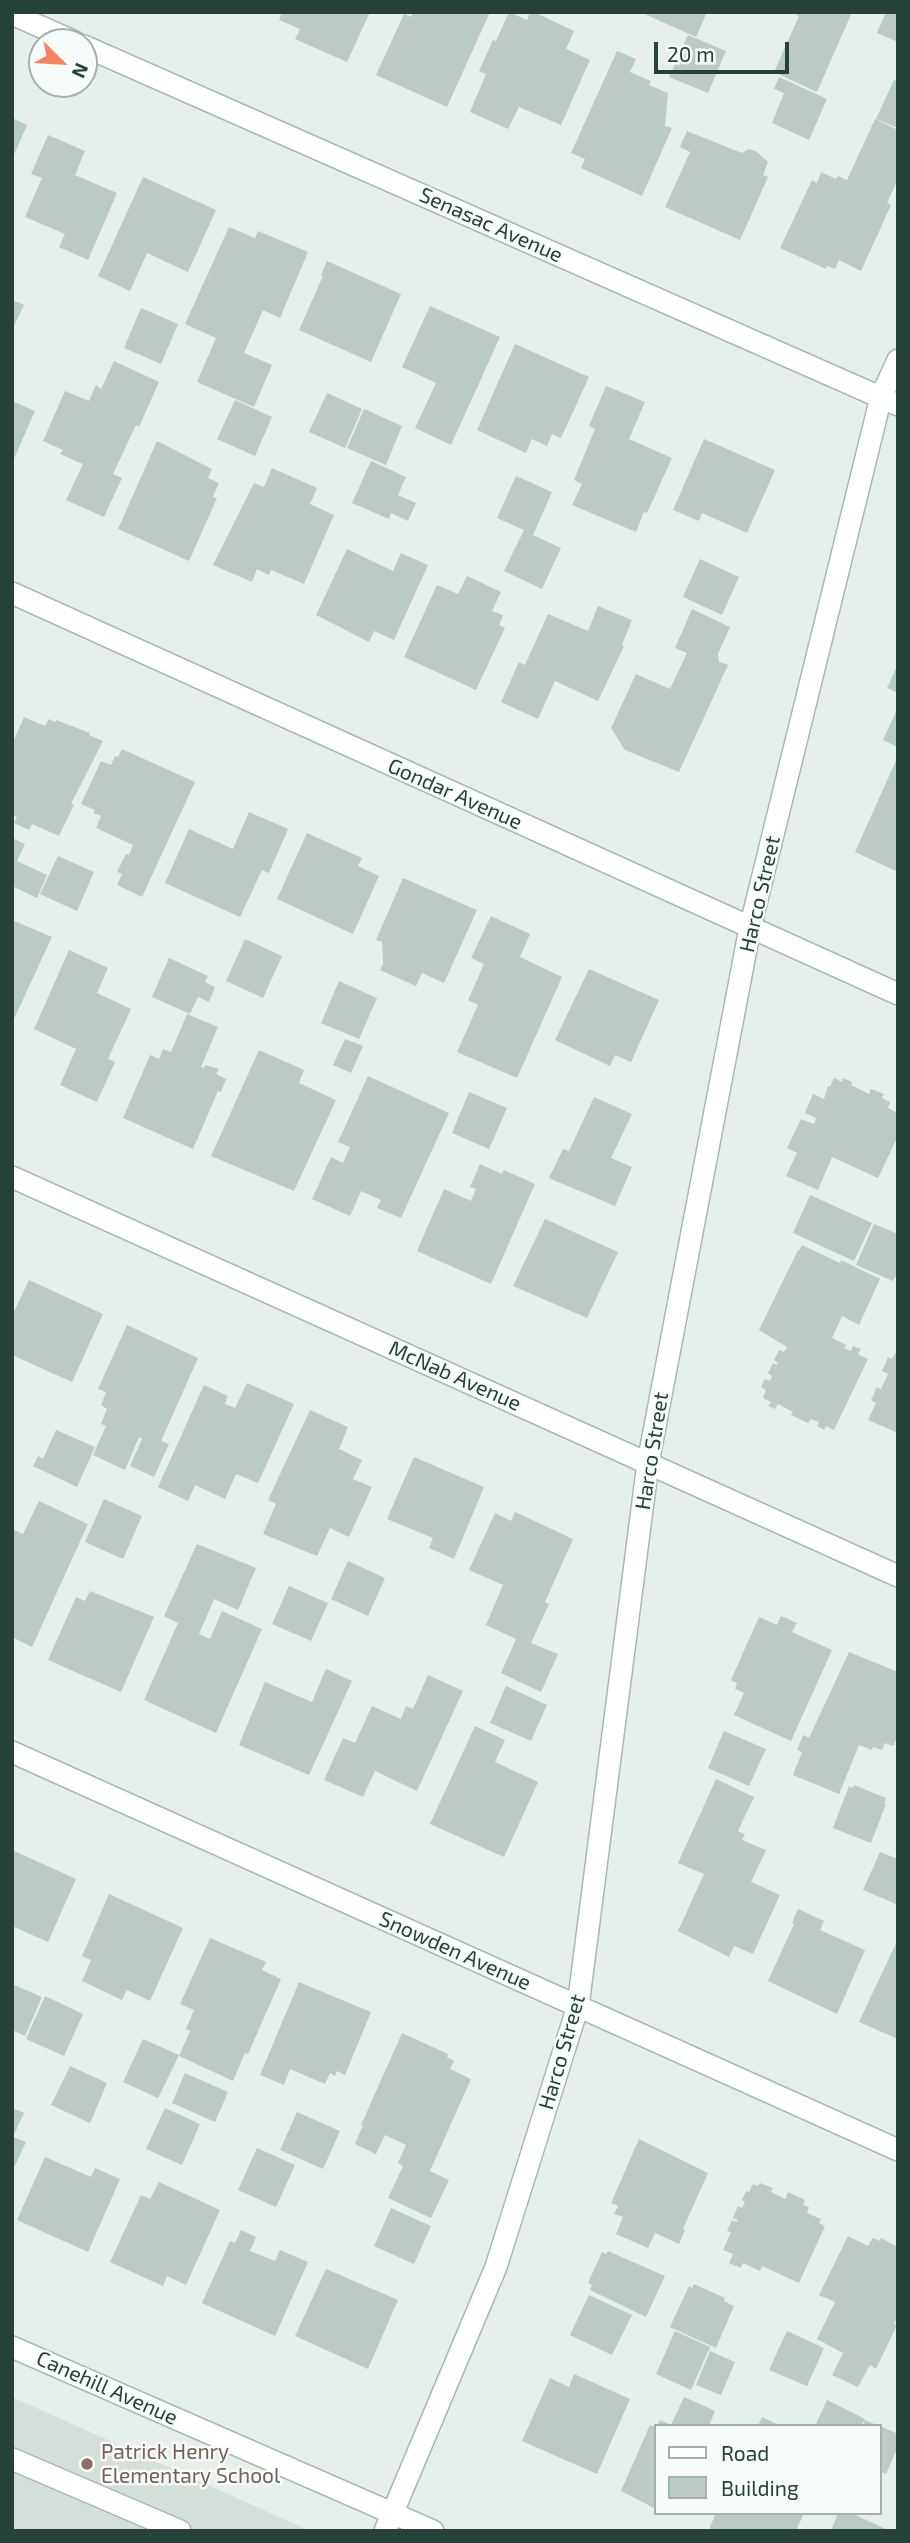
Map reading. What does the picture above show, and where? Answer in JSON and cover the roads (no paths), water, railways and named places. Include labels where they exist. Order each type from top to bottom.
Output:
[{"type":"street","points":[[12,14],[44,28]]},
{"type":"street","name":"Senasac Avenue","points":[[98,52],[890,401]]},
{"type":"street","name":"Harco Street","points":[[389,2522],[496,2267],[578,2006],[648,1463],[750,928],[890,401],[898,360]]},
{"type":"street","name":"Gondar Avenue","points":[[12,593],[898,994]]},
{"type":"street","name":"McNab Avenue","points":[[12,1177],[898,1576]]},
{"type":"street","name":"Snowden Avenue","points":[[12,1752],[898,2150]]},
{"type":"street","name":"Canehill Avenue","points":[[12,2347],[389,2522],[433,2531]]},
{"type":"street","points":[[12,2459],[180,2531]]},
{"type":"place","name":"Patrick Henry Elementary School","points":[[87,2464]]}]
